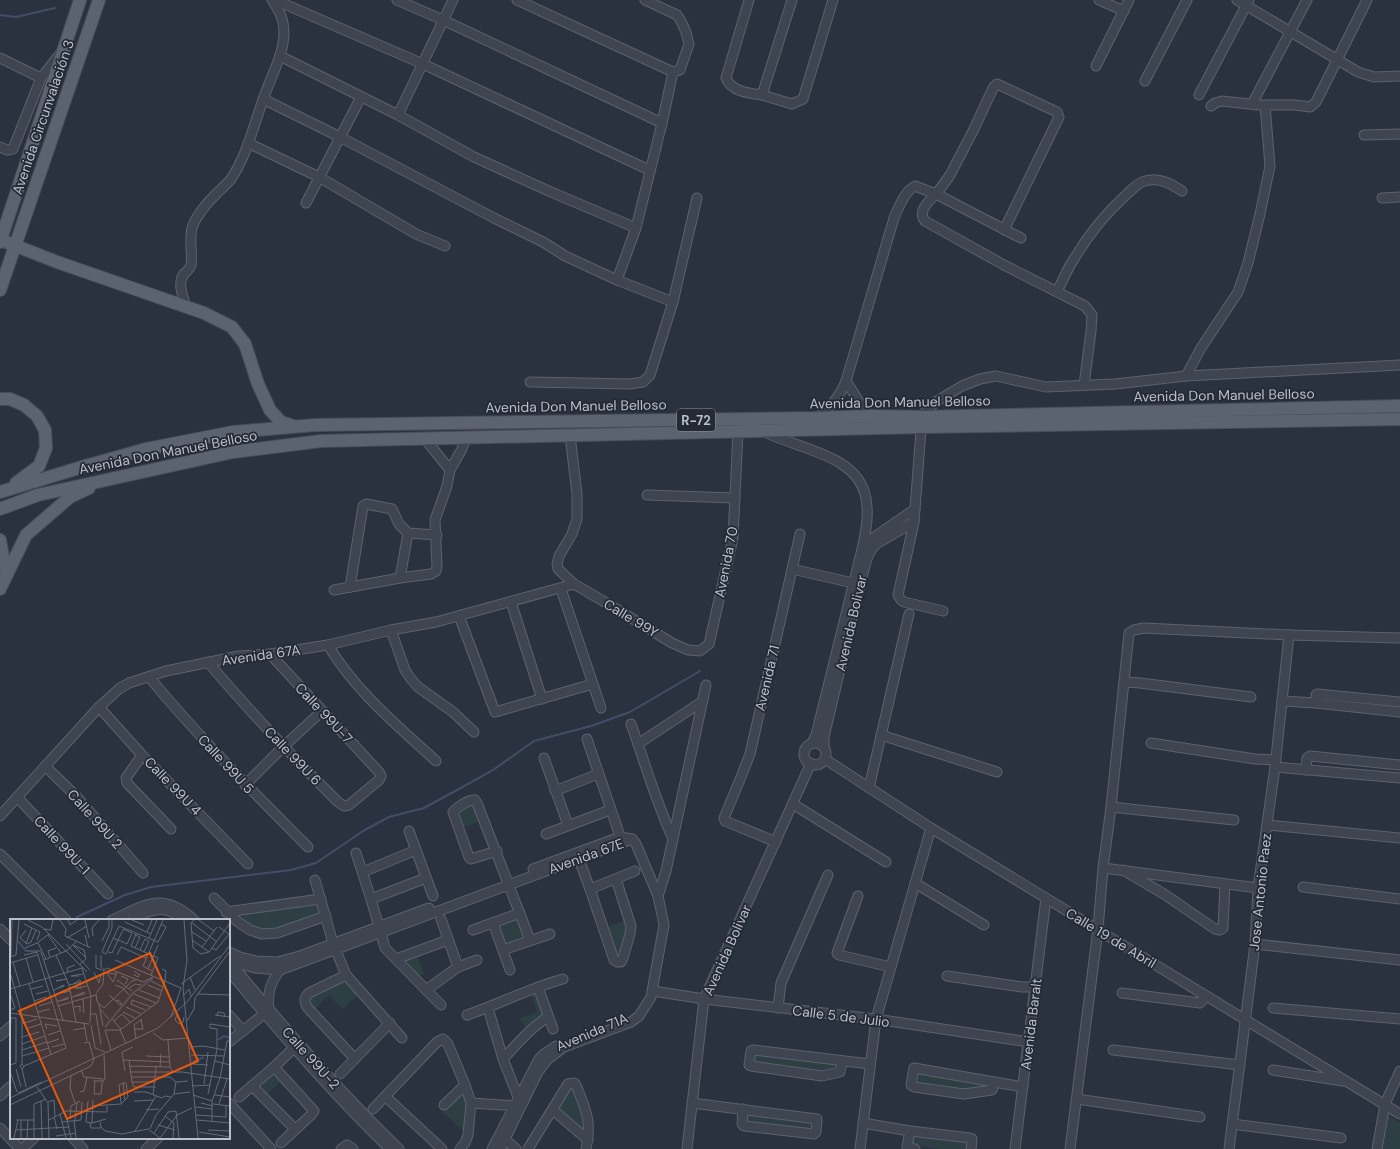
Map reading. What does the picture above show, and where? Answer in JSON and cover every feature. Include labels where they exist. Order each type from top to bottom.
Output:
[{"type":"main road","name":"Avenida Circunvalación 3","points":[[0,241],[80,0]]},
{"type":"main road","name":"Avenida Circunvalación 3","points":[[0,290],[99,0]]},
{"type":"main road","points":[[70,29],[87,35]]},
{"type":"main road","points":[[0,241],[186,306],[232,327],[245,344],[258,384],[270,410],[281,422],[295,426]]},
{"type":"main road","points":[[0,399],[10,398],[24,405],[37,416],[45,430],[46,442],[46,448],[39,466],[25,477],[2,491]]},
{"type":"main road","name":"Avenida Don Manuel Belloso","points":[[0,509],[38,495],[233,452],[321,441],[738,431],[922,422],[1400,406]]},
{"type":"main road","name":"Avenida Don Manuel Belloso","points":[[2,491],[146,449],[233,432],[323,424],[817,418],[868,416],[922,422],[1400,419]]},
{"type":"main road","points":[[0,589],[26,535],[70,497],[112,478]]},
{"type":"main road","points":[[0,540],[3,557],[0,566]]},
{"type":"street","points":[[274,0],[294,4],[649,170]]},
{"type":"street","points":[[186,306],[181,288],[181,280],[183,275],[191,266],[191,235],[193,226],[203,208],[230,180],[238,166],[280,56],[283,43],[283,26],[281,13],[274,0]]},
{"type":"street","points":[[397,0],[443,20],[662,123]]},
{"type":"street","points":[[398,115],[453,0]]},
{"type":"street","points":[[517,0],[673,72],[680,70],[689,44],[686,32],[677,15],[645,0]]},
{"type":"street","points":[[749,0],[726,78],[729,85],[741,91],[762,95],[792,104],[803,99],[834,0]]},
{"type":"street","points":[[762,95],[792,0]]},
{"type":"street","points":[[1099,0],[1124,11]]},
{"type":"street","points":[[1096,66],[1129,0]]},
{"type":"street","points":[[1145,82],[1187,0]]},
{"type":"street","points":[[1237,0],[1248,3],[1290,32],[1358,72],[1374,77],[1400,76]]},
{"type":"street","points":[[1252,104],[1307,0]]},
{"type":"street","points":[[1211,106],[1222,101],[1310,107],[1316,102],[1367,0]]},
{"type":"street","points":[[1199,95],[1248,3]]},
{"type":"street","points":[[0,147],[7,150],[13,148],[41,78],[62,51]]},
{"type":"street","points":[[280,56],[362,96],[474,157],[636,228]]},
{"type":"street","points":[[0,58],[41,78]]},
{"type":"street","points":[[617,280],[636,228],[673,72]]},
{"type":"street","points":[[1004,230],[1058,117],[1057,112],[997,84],[993,88],[950,175],[944,185],[924,208],[922,218],[1002,264],[1084,306],[1092,315],[1084,385]]},
{"type":"street","points":[[306,203],[362,96]]},
{"type":"street","points":[[263,99],[543,242],[565,256],[617,280],[673,302]]},
{"type":"street","points":[[1186,376],[1201,348],[1238,292],[1248,263],[1270,166],[1265,105]]},
{"type":"street","points":[[1364,135],[1400,134]]},
{"type":"street","points":[[248,143],[319,177],[416,234],[445,246]]},
{"type":"street","points":[[1057,292],[1073,260],[1085,242],[1105,217],[1141,182],[1160,180],[1167,182],[1182,191]]},
{"type":"street","points":[[817,418],[836,401],[846,381],[894,218],[912,187],[915,186],[936,194],[1020,238]]},
{"type":"street","points":[[1382,198],[1400,197]]},
{"type":"street","points":[[530,382],[630,384],[643,382],[650,375],[673,302],[697,198]]},
{"type":"street","points":[[943,611],[904,602],[900,600],[898,595],[914,522],[922,422],[931,406],[962,386],[980,379],[996,376],[1046,387],[1115,384],[1186,376],[1400,365]]},
{"type":"street","points":[[846,381],[868,416]]},
{"type":"street","points":[[759,430],[831,457],[845,465],[857,478],[866,499],[868,516],[863,545],[816,735],[812,743],[805,749],[804,754],[806,760],[811,763],[818,764],[824,759],[826,753],[824,747],[812,743]]},
{"type":"street","name":"Avenida 70","points":[[688,650],[700,651],[709,644],[734,538],[738,431]]},
{"type":"street","name":"Calle 99Y","points":[[570,435],[577,494],[577,519],[572,534],[559,556],[557,564],[558,569],[574,584],[672,643],[688,650]]},
{"type":"street","points":[[334,590],[436,572],[437,535],[435,520],[450,470],[462,449],[466,437]]},
{"type":"street","points":[[426,439],[450,470]]},
{"type":"street","points":[[647,495],[735,498]]},
{"type":"street","points":[[350,588],[364,506],[366,504],[392,509],[399,524],[408,533],[437,535]]},
{"type":"street","points":[[863,545],[915,509]]},
{"type":"street","name":"Avenida Bolivar","points":[[824,747],[824,737],[868,555],[876,544],[914,522]]},
{"type":"street","points":[[400,578],[408,533]]},
{"type":"street","name":"Avenida 71","points":[[776,842],[724,819],[750,754],[800,534]]},
{"type":"street","points":[[792,569],[853,583]]},
{"type":"street","name":"Avenida 67A","points":[[0,816],[99,708],[120,688],[129,683],[166,671],[208,662],[239,656],[270,654],[328,645],[391,630],[436,622],[561,589],[574,584]]},
{"type":"street","points":[[561,589],[602,708]]},
{"type":"street","points":[[511,602],[542,699]]},
{"type":"street","points":[[869,788],[909,614]]},
{"type":"street","points":[[460,616],[495,712],[593,684]]},
{"type":"street","points":[[1070,1149],[1098,929],[1103,868],[1112,807],[1129,633],[1134,630],[1144,628],[1289,635],[1400,638]]},
{"type":"street","points":[[391,630],[405,670],[411,680],[418,687],[458,716],[474,732]]},
{"type":"street","name":"Jose Antonio Paez","points":[[1229,1149],[1255,944],[1258,888],[1275,763],[1289,635]]},
{"type":"street","points":[[328,645],[363,691],[436,761]]},
{"type":"street","name":"Calle 99U-7","points":[[270,654],[379,772]]},
{"type":"street","name":"Calle 99U 6","points":[[208,662],[238,698],[283,747],[338,802],[344,806],[357,800],[380,780],[381,776],[379,772]]},
{"type":"street","name":"Calle 99U 5","points":[[149,677],[245,785],[308,847]]},
{"type":"street","points":[[1125,682],[1140,682],[1251,697]]},
{"type":"street","points":[[658,896],[666,871],[706,685]]},
{"type":"street","points":[[1316,703],[1317,694],[1400,702]]},
{"type":"street","points":[[638,744],[703,701]]},
{"type":"street","points":[[1282,701],[1400,712]]},
{"type":"street","name":"Calle 99U 4","points":[[99,708],[142,755],[248,864]]},
{"type":"street","points":[[245,785],[322,711]]},
{"type":"street","points":[[631,724],[657,800],[673,839]]},
{"type":"street","points":[[881,735],[997,772]]},
{"type":"street","points":[[587,739],[621,840]]},
{"type":"street","points":[[1151,744],[1255,759],[1306,770],[1400,778]]},
{"type":"street","points":[[142,755],[128,773],[126,778],[127,783],[171,829]]},
{"type":"street","points":[[1306,770],[1307,758],[1310,756],[1400,766]]},
{"type":"street","points":[[544,758],[568,825]]},
{"type":"street","name":"Calle 19 de Abril","points":[[824,759],[931,828],[1400,1114]]},
{"type":"street","name":"Avenida Bolivar","points":[[687,1149],[704,999],[811,763]]},
{"type":"street","name":"Calle 99U 2","points":[[45,766],[77,797],[143,873]]},
{"type":"street","points":[[555,791],[598,774]]},
{"type":"street","name":"Calle 99U-1","points":[[17,797],[108,894]]},
{"type":"street","points":[[497,851],[471,859],[453,812],[455,809],[472,800],[475,800],[477,803],[497,851],[530,940]]},
{"type":"street","points":[[793,804],[886,862]]},
{"type":"street","points":[[1112,807],[1234,820]]},
{"type":"street","points":[[546,834],[610,810]]},
{"type":"street","points":[[1267,825],[1400,838]]},
{"type":"street","points":[[860,1149],[876,1020],[931,828]]},
{"type":"street","points":[[408,831],[433,896]]},
{"type":"street","name":"Avenida 67E","points":[[230,961],[255,968],[280,970],[334,946],[621,840],[632,839]]},
{"type":"street","name":"Avenida 71A","points":[[492,1149],[502,1138],[520,1102],[538,1072],[548,1059],[564,1047],[631,1022],[639,1016],[648,1004],[653,991],[664,925],[658,896],[636,844],[632,839]]},
{"type":"street","points":[[362,872],[416,850]]},
{"type":"street","points":[[356,853],[372,899],[385,948],[441,1005]]},
{"type":"street","points":[[0,854],[65,919]]},
{"type":"street","points":[[577,856],[614,960],[621,962],[631,926],[616,879]]},
{"type":"street","points":[[1103,868],[1258,888]]},
{"type":"street","points":[[1123,870],[1164,894],[1216,930],[1223,928],[1225,884]]},
{"type":"street","points":[[590,889],[636,871]]},
{"type":"street","points":[[778,1008],[781,983],[828,875]]},
{"type":"street","points":[[372,899],[426,878]]},
{"type":"street","points":[[315,880],[334,946],[346,975],[402,1038]]},
{"type":"street","points":[[915,883],[984,925]]},
{"type":"street","points":[[1303,886],[1400,899]]},
{"type":"street","points":[[858,896],[837,952],[839,955],[891,967]]},
{"type":"street","points":[[214,898],[226,912],[238,922],[250,930],[262,934],[277,933],[326,916]]},
{"type":"street","name":"Avenida Baralt","points":[[1015,1149],[1046,898]]},
{"type":"street","points":[[226,912],[321,899]]},
{"type":"street","points":[[114,919],[148,904],[160,902],[172,908],[184,911],[193,919]]},
{"type":"street","points":[[128,919],[150,910],[172,908],[184,919]]},
{"type":"street","points":[[473,930],[520,913]]},
{"type":"street","points":[[440,919],[458,967]]},
{"type":"street","points":[[492,923],[510,970]]},
{"type":"street","points":[[0,929],[10,939]]},
{"type":"street","points":[[503,950],[550,934]]},
{"type":"street","points":[[396,959],[448,940]]},
{"type":"street","points":[[1255,944],[1400,960]]},
{"type":"street","name":"Avenida 67E","points":[[230,952],[256,961],[277,962],[334,946]]},
{"type":"street","points":[[426,990],[458,967],[478,960]]},
{"type":"street","name":"Calle 99U-2","points":[[230,962],[266,1012]]},
{"type":"street","points":[[230,1041],[266,1012],[268,993],[272,981],[280,970]]},
{"type":"street","name":"Calle 99U-2","points":[[230,972],[296,1046],[338,1098],[390,1149]]},
{"type":"street","points":[[346,975],[309,993],[305,997],[305,1002],[307,1007],[355,1059]]},
{"type":"street","points":[[947,976],[1022,987],[1036,987]]},
{"type":"street","points":[[467,1015],[538,987],[563,979]]},
{"type":"street","points":[[538,987],[553,1029]]},
{"type":"street","name":"Calle 5 de Julio","points":[[653,991],[704,999],[876,1020],[1028,1042]]},
{"type":"street","points":[[1122,993],[1200,1003],[1206,996]]},
{"type":"street","points":[[471,1104],[520,1102],[503,1059],[488,1008]]},
{"type":"street","points":[[1273,1008],[1400,1019]]},
{"type":"street","points":[[230,1016],[243,1031]]},
{"type":"street","points":[[503,1059],[526,1034],[548,1017]]},
{"type":"street","points":[[340,1074],[390,1023]]},
{"type":"street","points":[[0,1036],[10,1027]]},
{"type":"street","points":[[373,1109],[437,1042],[443,1039],[448,1044],[471,1104],[468,1135],[465,1144],[460,1149]]},
{"type":"street","points":[[239,1097],[274,1068],[296,1046]]},
{"type":"street","name":"Calle 99U-2","points":[[296,1046],[399,1149]]},
{"type":"street","points":[[842,1062],[840,1072],[822,1076],[749,1065],[751,1051],[753,1050],[842,1062],[870,1064]]},
{"type":"street","points":[[1113,1050],[1240,1065]]},
{"type":"street","points":[[274,1068],[314,1111],[281,1144]]},
{"type":"street","points":[[995,1082],[992,1090],[964,1094],[914,1087],[911,1085],[914,1068],[995,1082],[1023,1087]]},
{"type":"street","points":[[1273,1070],[1348,1081]]},
{"type":"street","points":[[1377,1149],[1385,1104],[1400,1070]]},
{"type":"street","points":[[528,1149],[568,1084],[574,1083],[588,1116],[587,1145]]},
{"type":"street","points":[[444,1105],[465,1085]]},
{"type":"street","points":[[252,1086],[295,1129]]},
{"type":"street","points":[[0,1096],[10,1087]]},
{"type":"street","points":[[386,1097],[442,1149]]},
{"type":"street","points":[[1076,1099],[1200,1117]]},
{"type":"street","points":[[692,1103],[743,1109],[816,1119],[816,1132],[814,1134],[744,1126],[742,1124],[743,1109]]},
{"type":"street","points":[[230,1104],[271,1149]]},
{"type":"street","points":[[553,1110],[587,1145]]},
{"type":"street","points":[[863,1123],[910,1131],[970,1138],[972,1139],[971,1149]]},
{"type":"street","points":[[1232,1124],[1341,1138]]},
{"type":"street","points":[[0,1128],[10,1138]]},
{"type":"street","points":[[910,1131],[907,1147],[915,1149]]},
{"type":"street","points":[[502,1138],[516,1149]]},
{"type":"street","name":"Avenida 71A","points":[[500,1149],[502,1138]]},
{"type":"street","points":[[11,1139],[21,1149],[33,1139]]},
{"type":"street","points":[[146,1149],[157,1139]]},
{"type":"street","points":[[341,1149],[347,1145],[353,1149]]},
{"type":"shaded area","points":[[473,803],[481,821],[462,828],[455,813]]},
{"type":"shaded area","points":[[319,903],[321,915],[278,929],[262,930],[243,922],[239,913]]},
{"type":"shaded area","points":[[518,918],[525,939],[505,946],[498,925]]},
{"type":"shaded area","points":[[627,920],[629,932],[621,952],[617,953],[608,926]]},
{"type":"shaded area","points":[[417,955],[424,974],[417,977],[401,960]]},
{"type":"shaded area","points":[[345,981],[358,995],[343,1009],[329,995],[315,1009],[310,1004],[309,995]]},
{"type":"shaded area","points":[[536,993],[544,1016],[526,1029],[520,1018],[537,1012],[531,994]]},
{"type":"shaded area","points":[[755,1053],[838,1064],[837,1072],[825,1074],[753,1064]]},
{"type":"shaded area","points":[[917,1072],[989,1084],[989,1087],[966,1090],[915,1083]]},
{"type":"shaded area","points":[[274,1073],[281,1081],[267,1095],[258,1086]]},
{"type":"shaded area","points":[[573,1086],[586,1121],[584,1133],[557,1111]]},
{"type":"shaded area","points":[[464,1089],[469,1099],[465,1133],[442,1111]]},
{"type":"shaded area","points":[[747,1112],[814,1122],[814,1131],[745,1123]]},
{"type":"shaded area","points":[[1388,1115],[1400,1122],[1400,1149],[1383,1149]]},
{"type":"shaded area","points":[[912,1134],[968,1141],[967,1149],[941,1149],[911,1145]]},
{"type":"waterway","points":[[0,15],[16,17],[55,8]]},
{"type":"waterway","points":[[77,917],[125,895],[151,887],[291,870],[316,863],[363,831],[389,817],[424,808],[468,784],[493,770],[534,741],[591,726],[630,712],[700,671]]}]
